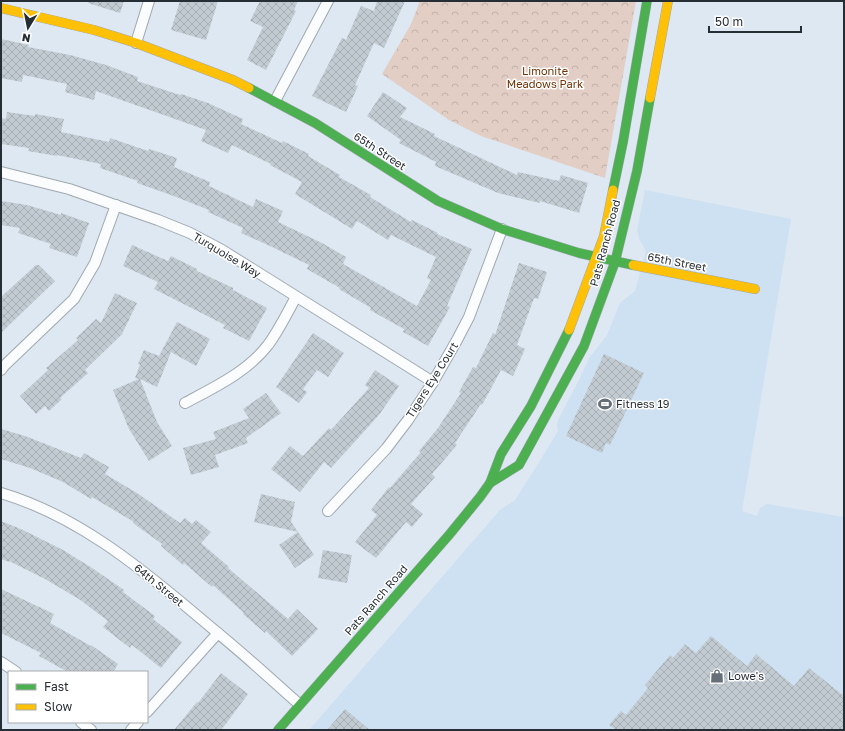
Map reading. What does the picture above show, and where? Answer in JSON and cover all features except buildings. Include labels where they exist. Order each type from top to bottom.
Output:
[{"type":"street","points":[[136,43],[149,1]]},
{"type":"street","points":[[275,101],[328,1]]},
{"type":"street","name":"Pats Ranch Road","points":[[278,730],[299,704],[449,535],[490,483],[501,454],[531,406],[569,329],[604,236],[623,142],[647,1]]},
{"type":"street","name":"Pats Ranch Road","points":[[490,483],[520,465],[584,346],[615,262],[637,171],[668,1]]},
{"type":"street","name":"65th Street","points":[[1,8],[94,30],[136,43],[233,80],[315,123],[438,201],[502,229],[597,258],[755,289]]},
{"type":"street","name":"Turquoise Way","points":[[1,172],[69,189],[190,233],[222,250],[433,382]]},
{"type":"street","points":[[2,366],[74,299],[95,263],[116,205]]},
{"type":"street","name":"Tigers Eye Court","points":[[328,511],[386,449],[408,420],[433,382],[469,317],[502,229]]},
{"type":"street","points":[[186,403],[230,378],[253,361],[268,346],[296,297]]},
{"type":"street","name":"64th Street","points":[[1,493],[12,496],[67,520],[118,552],[218,633],[299,704]]},
{"type":"street","points":[[148,711],[218,633]]},
{"type":"street","points":[[1,662],[14,671]]},
{"type":"street","points":[[82,723],[91,730]]},
{"type":"shaded area","points":[[645,190],[791,219],[742,511],[757,516],[760,508],[767,504],[844,517],[844,730],[309,730],[500,510],[515,500],[538,464],[558,431],[558,420],[589,358],[607,335],[620,303],[635,291],[646,251],[639,239],[637,230]]},
{"type":"green space","name":"Limonite Meadows Park","points":[[420,1],[636,1],[605,178],[481,136],[449,120],[382,74],[411,24]]},
{"type":"traffic: fast","points":[[613,190],[623,142],[647,1]]},
{"type":"traffic: fast","points":[[249,88],[315,123],[438,201],[502,229],[579,253],[633,265]]},
{"type":"traffic: fast","points":[[490,483],[519,465],[584,346],[615,262],[637,171],[650,98]]},
{"type":"traffic: fast","points":[[278,730],[449,535],[480,497],[490,483],[501,454],[531,406],[569,330]]},
{"type":"traffic: slow","points":[[650,98],[668,1]]},
{"type":"traffic: slow","points":[[1,8],[94,30],[136,43],[233,80],[249,88]]},
{"type":"traffic: slow","points":[[569,330],[604,236],[613,190]]},
{"type":"traffic: slow","points":[[633,265],[755,289]]},
{"type":"place","name":"Fitness 19","points":[[605,404]]},
{"type":"place","name":"Lowe's","points":[[717,676]]}]
